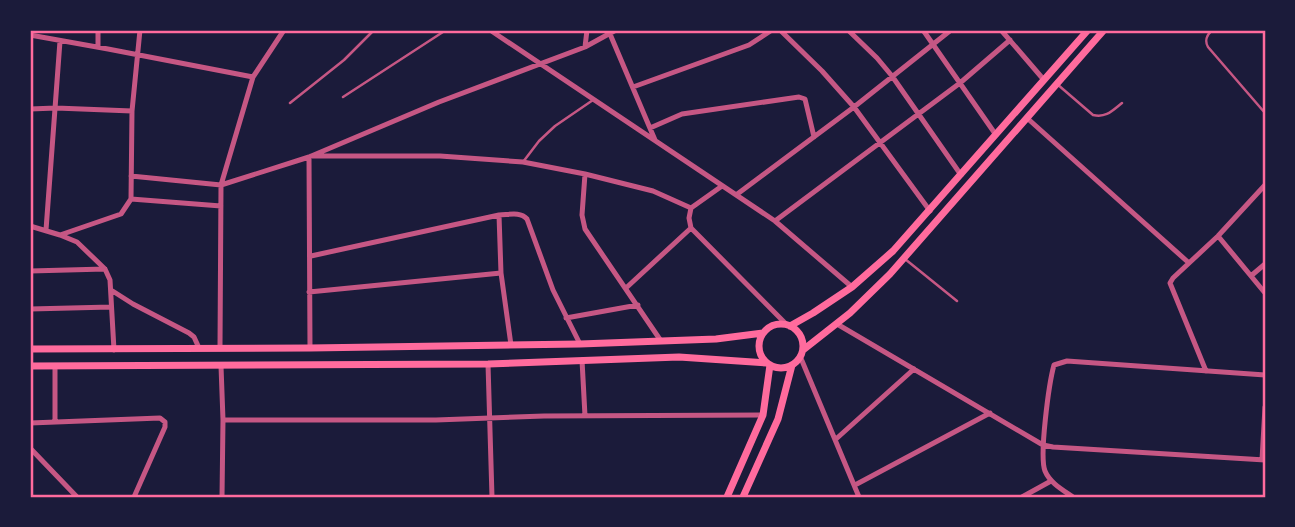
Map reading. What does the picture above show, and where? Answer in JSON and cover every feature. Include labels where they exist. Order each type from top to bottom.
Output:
[{"type":"main road","points":[[727,497],[763,415],[769,364],[760,352],[760,338],[774,325],[788,325],[813,313],[852,286],[893,251],[1088,30]]},
{"type":"main road","points":[[743,497],[778,419],[792,365],[802,353],[876,290],[905,259],[1104,30]]},
{"type":"main road","points":[[788,325],[799,333],[803,344],[802,353]]},
{"type":"main road","points":[[30,349],[580,344],[716,339],[764,333]]},
{"type":"main road","points":[[30,366],[488,364],[679,357],[769,364],[777,367],[792,365]]},
{"type":"street","points":[[45,38],[47,30]]},
{"type":"street","points":[[98,30],[98,47]]},
{"type":"street","points":[[60,234],[121,214],[131,199],[132,111],[140,30]]},
{"type":"street","points":[[220,347],[221,185],[253,77],[284,30]]},
{"type":"street","points":[[491,30],[775,221],[852,286]]},
{"type":"street","points":[[585,47],[587,30]]},
{"type":"street","points":[[131,176],[221,185],[310,157],[439,102],[585,47],[616,30]]},
{"type":"street","points":[[757,30],[762,37]]},
{"type":"street","points":[[633,87],[750,45],[772,30]]},
{"type":"street","points":[[780,30],[822,71],[853,107],[930,211]]},
{"type":"street","points":[[848,30],[892,76],[961,175]]},
{"type":"street","points":[[923,30],[996,135]]},
{"type":"street","points":[[736,195],[951,30]]},
{"type":"street","points":[[1001,30],[1044,80]]},
{"type":"street","points":[[610,34],[655,140]]},
{"type":"street","points":[[30,35],[253,77]]},
{"type":"street","points":[[775,221],[960,83],[1010,40]]},
{"type":"street","points":[[46,230],[60,41]]},
{"type":"street","points":[[650,128],[682,114],[799,97],[805,99],[814,137]]},
{"type":"street","points":[[30,110],[56,108],[132,111]]},
{"type":"street","points":[[1027,118],[1189,263]]},
{"type":"street","points":[[310,157],[440,156],[523,162],[653,191],[691,208]]},
{"type":"street","points":[[310,157],[310,348]]},
{"type":"street","points":[[585,174],[582,215],[585,229],[662,341]]},
{"type":"street","points":[[1206,371],[1170,283],[1265,184]]},
{"type":"street","points":[[722,186],[691,208],[691,228],[788,325]]},
{"type":"street","points":[[131,199],[221,205]]},
{"type":"street","points":[[311,256],[499,215],[518,214],[527,219],[553,290],[580,344]]},
{"type":"street","points":[[499,215],[501,273],[510,345]]},
{"type":"street","points":[[30,226],[77,242],[105,269],[110,279],[114,349]]},
{"type":"street","points":[[626,288],[691,228]]},
{"type":"street","points":[[1218,236],[1265,293]]},
{"type":"street","points":[[1252,275],[1265,264]]},
{"type":"street","points":[[30,271],[105,269]]},
{"type":"street","points":[[309,292],[501,273]]},
{"type":"street","points":[[111,290],[189,333],[199,348]]},
{"type":"street","points":[[566,318],[638,305]]},
{"type":"street","points":[[30,309],[111,307]]},
{"type":"street","points":[[837,324],[1043,445],[1053,447],[1264,460],[1265,407]]},
{"type":"street","points":[[802,353],[859,497]]},
{"type":"street","points":[[582,360],[585,416]]},
{"type":"street","points":[[1073,497],[1051,481],[1044,469],[1043,445],[1054,365],[1068,361],[1265,375]]},
{"type":"street","points":[[488,364],[492,497]]},
{"type":"street","points":[[221,366],[222,497]]},
{"type":"street","points":[[55,367],[55,422]]},
{"type":"street","points":[[836,439],[914,369]]},
{"type":"street","points":[[855,485],[990,413]]},
{"type":"street","points":[[223,420],[763,415]]},
{"type":"street","points":[[30,423],[160,418],[165,422],[165,427],[134,497]]},
{"type":"street","points":[[30,448],[77,497]]},
{"type":"street","points":[[1022,497],[1051,481]]},
{"type":"lane","points":[[290,103],[344,60],[374,30]]},
{"type":"lane","points":[[343,97],[446,30]]},
{"type":"lane","points":[[1212,30],[1205,43],[1265,113]]},
{"type":"lane","points":[[1057,84],[1093,115],[1100,117],[1108,114],[1122,103]]},
{"type":"lane","points":[[523,162],[555,126],[594,99]]},
{"type":"lane","points":[[905,259],[957,301]]}]
